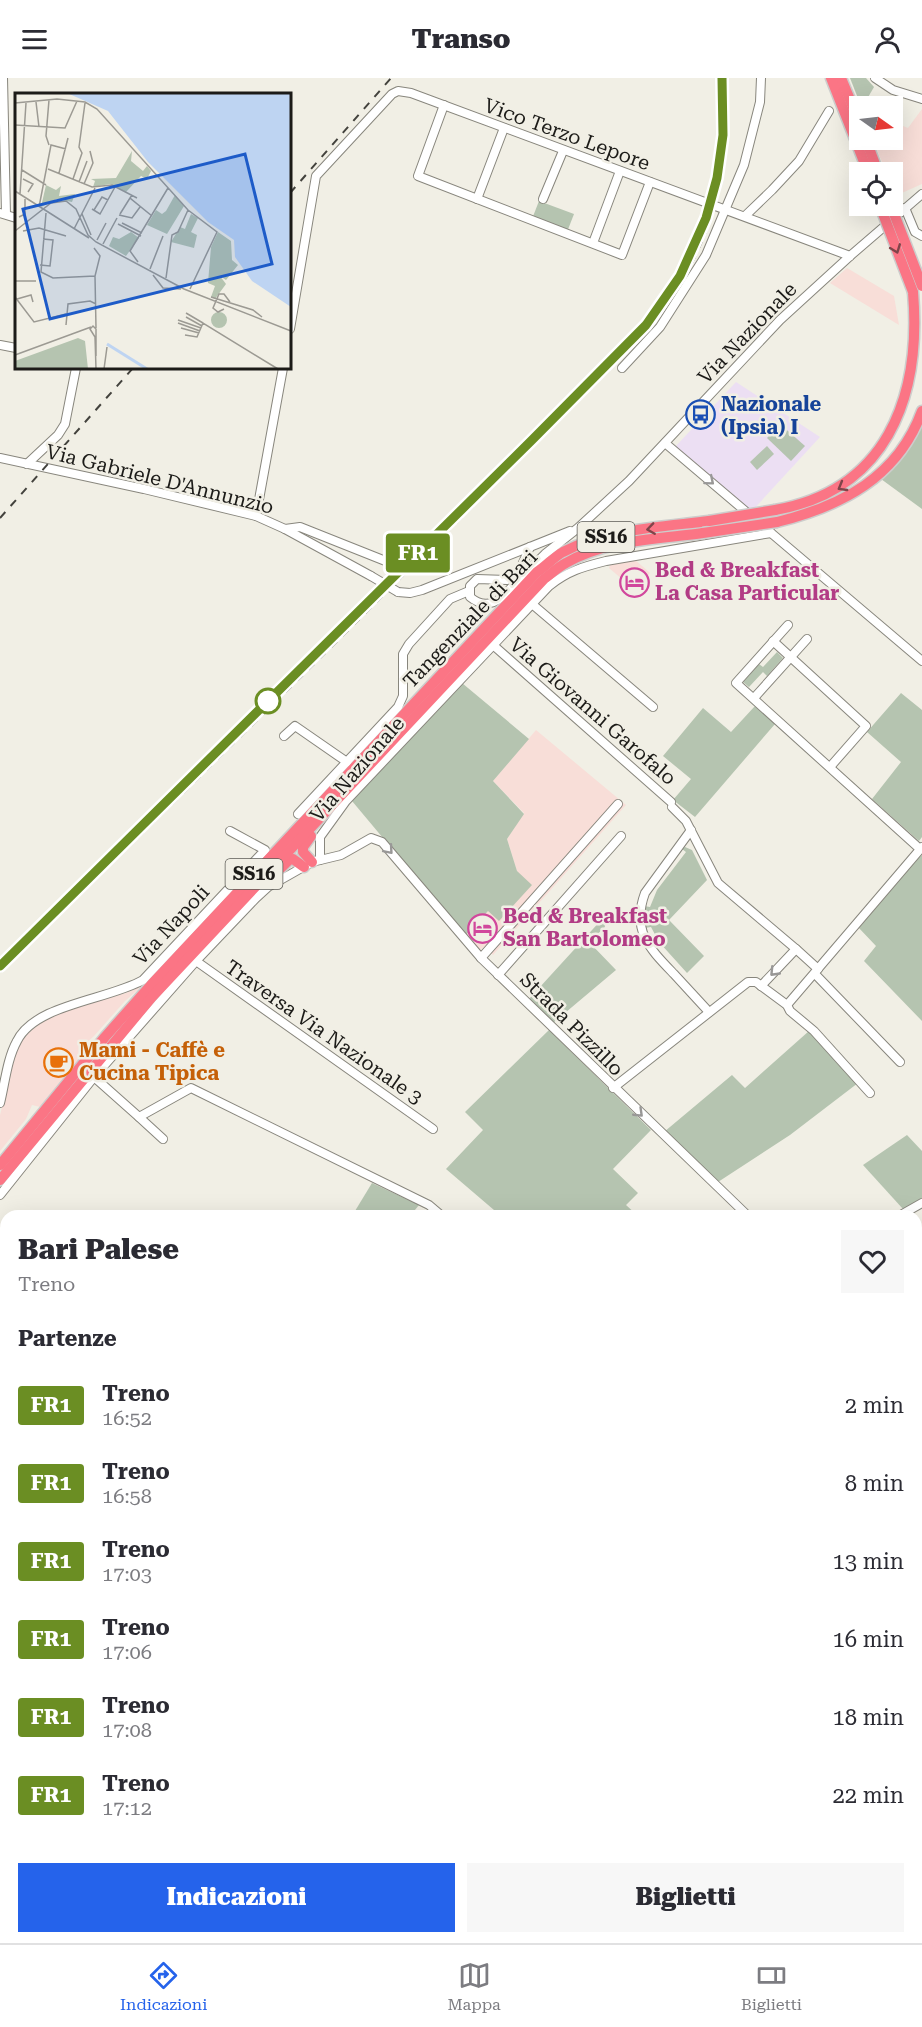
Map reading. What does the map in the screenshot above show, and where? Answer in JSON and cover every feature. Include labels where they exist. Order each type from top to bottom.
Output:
[{"type":"highway","points":[[824,78],[827,84],[842,92]]},
{"type":"highway","points":[[831,78],[849,104]]},
{"type":"highway","points":[[841,78],[842,92],[865,162]]},
{"type":"highway","name":"Tangenziale di Bari","points":[[884,216],[917,289]]},
{"type":"highway","name":"Tangenziale di Bari","points":[[0,1166],[151,984],[537,572],[562,553],[589,542],[622,533],[775,510],[817,500],[847,485],[878,461],[901,430],[917,391],[922,356],[917,289],[894,216]]},
{"type":"highway","name":"Tangenziale di Bari","points":[[0,1180],[152,997],[544,579],[566,563],[591,552],[623,543],[777,522],[816,512],[835,504],[868,483],[899,452],[922,411]]},
{"type":"highway","points":[[312,863],[303,852],[303,847],[329,816],[344,792]]},
{"type":"highway","points":[[264,876],[277,872],[289,860],[312,863]]},
{"type":"street","points":[[3,78],[3,213]]},
{"type":"street","points":[[621,368],[660,327],[706,255],[744,165],[760,102],[761,78]]},
{"type":"street","points":[[877,79],[893,90],[922,99]]},
{"type":"street","name":"Vico Terzo Lepore","points":[[291,323],[316,176],[392,94],[398,91],[411,93],[444,105],[850,256]]},
{"type":"street","points":[[444,105],[418,176],[622,255],[650,182]]},
{"type":"street","points":[[745,216],[799,161],[829,111]]},
{"type":"street","points":[[477,199],[504,128]]},
{"type":"street","points":[[543,199],[563,151]]},
{"type":"street","points":[[593,243],[620,171]]},
{"type":"street","name":"Via Nazionale","points":[[469,591],[470,597],[475,601],[487,605],[494,603],[545,554],[604,505],[780,320],[922,194]]},
{"type":"street","points":[[905,208],[915,232],[922,236]]},
{"type":"street","points":[[0,345],[15,348]]},
{"type":"street","points":[[27,464],[58,435],[65,424],[76,369]]},
{"type":"street","points":[[256,516],[283,369]]},
{"type":"street","points":[[665,443],[922,661]]},
{"type":"street","name":"Via Gabriele D'Annunzio","points":[[0,458],[256,516],[285,529],[398,592],[410,593],[422,590],[499,559]]},
{"type":"street","points":[[285,529],[300,528],[393,564]]},
{"type":"street","points":[[499,559],[578,528]]},
{"type":"street","name":"Via Nazionale","points":[[312,863],[320,837],[346,801],[492,645],[549,586],[564,574],[581,567],[771,533]]},
{"type":"street","points":[[499,559],[545,554],[546,548],[542,543]]},
{"type":"street","points":[[298,814],[398,707],[403,696],[403,654],[409,644],[450,599],[469,591],[470,586],[477,579],[513,579],[517,576],[530,547]]},
{"type":"street","points":[[513,558],[520,568]]},
{"type":"street","points":[[532,604],[653,707]]},
{"type":"street","points":[[788,625],[736,683],[921,848],[788,1005]]},
{"type":"street","points":[[754,698],[807,639]]},
{"type":"street","points":[[773,641],[866,726],[830,767]]},
{"type":"street","name":"Via Giovanni Garofalo","points":[[492,645],[672,804],[686,821],[718,883],[796,949],[900,1062]]},
{"type":"street","points":[[284,736],[295,726],[347,762]]},
{"type":"street","points":[[481,958],[618,804]]},
{"type":"street","points":[[691,830],[645,893],[641,904],[640,926],[655,955],[709,1012]]},
{"type":"street","name":"Via Napoli","points":[[0,1103],[13,1051],[22,1034],[49,1013],[129,988],[143,980],[265,850],[230,831]]},
{"type":"street","points":[[498,975],[621,836]]},
{"type":"street","name":"Strada Pizzillo","points":[[312,863],[341,855],[371,838],[382,842],[481,958],[742,1210]]},
{"type":"street","points":[[0,1195],[94,1077],[196,961],[268,887],[312,863]]},
{"type":"street","points":[[761,986],[796,949]]},
{"type":"street","name":"Traversa Via Nazionale 3","points":[[196,961],[433,1129]]},
{"type":"street","points":[[613,1088],[747,982],[756,982],[788,1005],[790,1011],[814,1031],[870,1093]]},
{"type":"street","points":[[94,1077],[164,1139]]},
{"type":"street","points":[[139,1117],[191,1088],[429,1205],[435,1210]]},
{"type":"shaded area","points":[[922,109],[922,184],[903,192],[903,162],[882,162],[877,150],[903,150],[903,126],[908,128]]},
{"type":"shaded area","points":[[847,268],[894,296],[899,325],[830,283]]},
{"type":"shaded area","points":[[736,382],[820,437],[752,511],[675,447]]},
{"type":"shaded area","name":"Bed & Breakfast La Casa Particular","points":[[634,559],[650,573],[635,590],[609,568],[611,563]]},
{"type":"shaded area","points":[[536,730],[626,805],[493,955],[484,947],[479,950],[465,936],[488,911],[499,920],[517,871],[507,839],[524,813],[493,781]]},
{"type":"shaded area","points":[[142,986],[84,1045],[86,1052],[40,1107],[32,1105],[26,1119],[0,1151],[0,1115],[17,1049],[24,1037],[52,1015]]},
{"type":"green space","points":[[850,78],[866,78],[874,87],[869,96],[857,96]]},
{"type":"green space","points":[[539,201],[574,214],[567,232],[532,219]]},
{"type":"green space","points":[[780,424],[805,446],[791,461],[767,438]]},
{"type":"green space","points":[[922,426],[922,509],[881,479],[902,458]]},
{"type":"green space","points":[[767,446],[774,454],[757,470],[750,462]]},
{"type":"green space","points":[[777,652],[783,658],[767,676],[763,672],[749,687],[743,682],[759,664],[763,667]]},
{"type":"green space","points":[[462,683],[529,739],[493,781],[524,814],[507,839],[517,871],[532,885],[499,921],[488,911],[465,936],[352,801]]},
{"type":"green space","points":[[901,693],[922,710],[922,837],[919,841],[872,799],[901,762],[867,732]]},
{"type":"green space","points":[[755,706],[775,724],[695,817],[673,800],[691,779],[663,756],[703,708],[731,732]]},
{"type":"green space","points":[[685,847],[692,850],[707,880],[669,920],[704,956],[687,973],[659,942],[651,927],[645,928],[644,906],[650,907],[657,890],[686,852],[682,849]]},
{"type":"green space","points":[[922,855],[922,1021],[864,961],[876,946],[858,927]]},
{"type":"green space","points":[[603,918],[605,927],[589,942],[616,970],[553,1023],[529,999]]},
{"type":"green space","points":[[549,1030],[651,1130],[613,1169],[638,1193],[626,1205],[631,1210],[494,1210],[446,1169],[483,1130],[465,1112]]},
{"type":"green space","points":[[809,1031],[858,1083],[790,1135],[718,1182],[664,1132],[732,1075],[745,1088]]},
{"type":"green space","points":[[907,1135],[922,1151],[922,1198],[903,1209],[863,1165]]},
{"type":"green space","points":[[372,1183],[419,1205],[415,1210],[356,1210]]},
{"type":"railway","points":[[291,192],[391,78]]},
{"type":"railway","points":[[0,972],[474,505],[618,361],[657,316],[669,301],[693,261],[713,211],[725,158],[728,104],[726,78]]},
{"type":"railway","points":[[0,518],[132,369]]},
{"type":"train","name":"FR1","points":[[0,966],[646,325],[689,260],[706,218],[717,178],[723,135],[722,78]]},
{"type":"place","name":"Nazionale (Ipsia) I","points":[[700,415]]},
{"type":"place","name":"Bed & Breakfast La Casa Particular","points":[[634,582]]},
{"type":"place","name":"Bed & Breakfast San Bartolomeo","points":[[482,928]]},
{"type":"place","name":"Mami - Caffè e Cucina Tipica","points":[[58,1062]]}]
